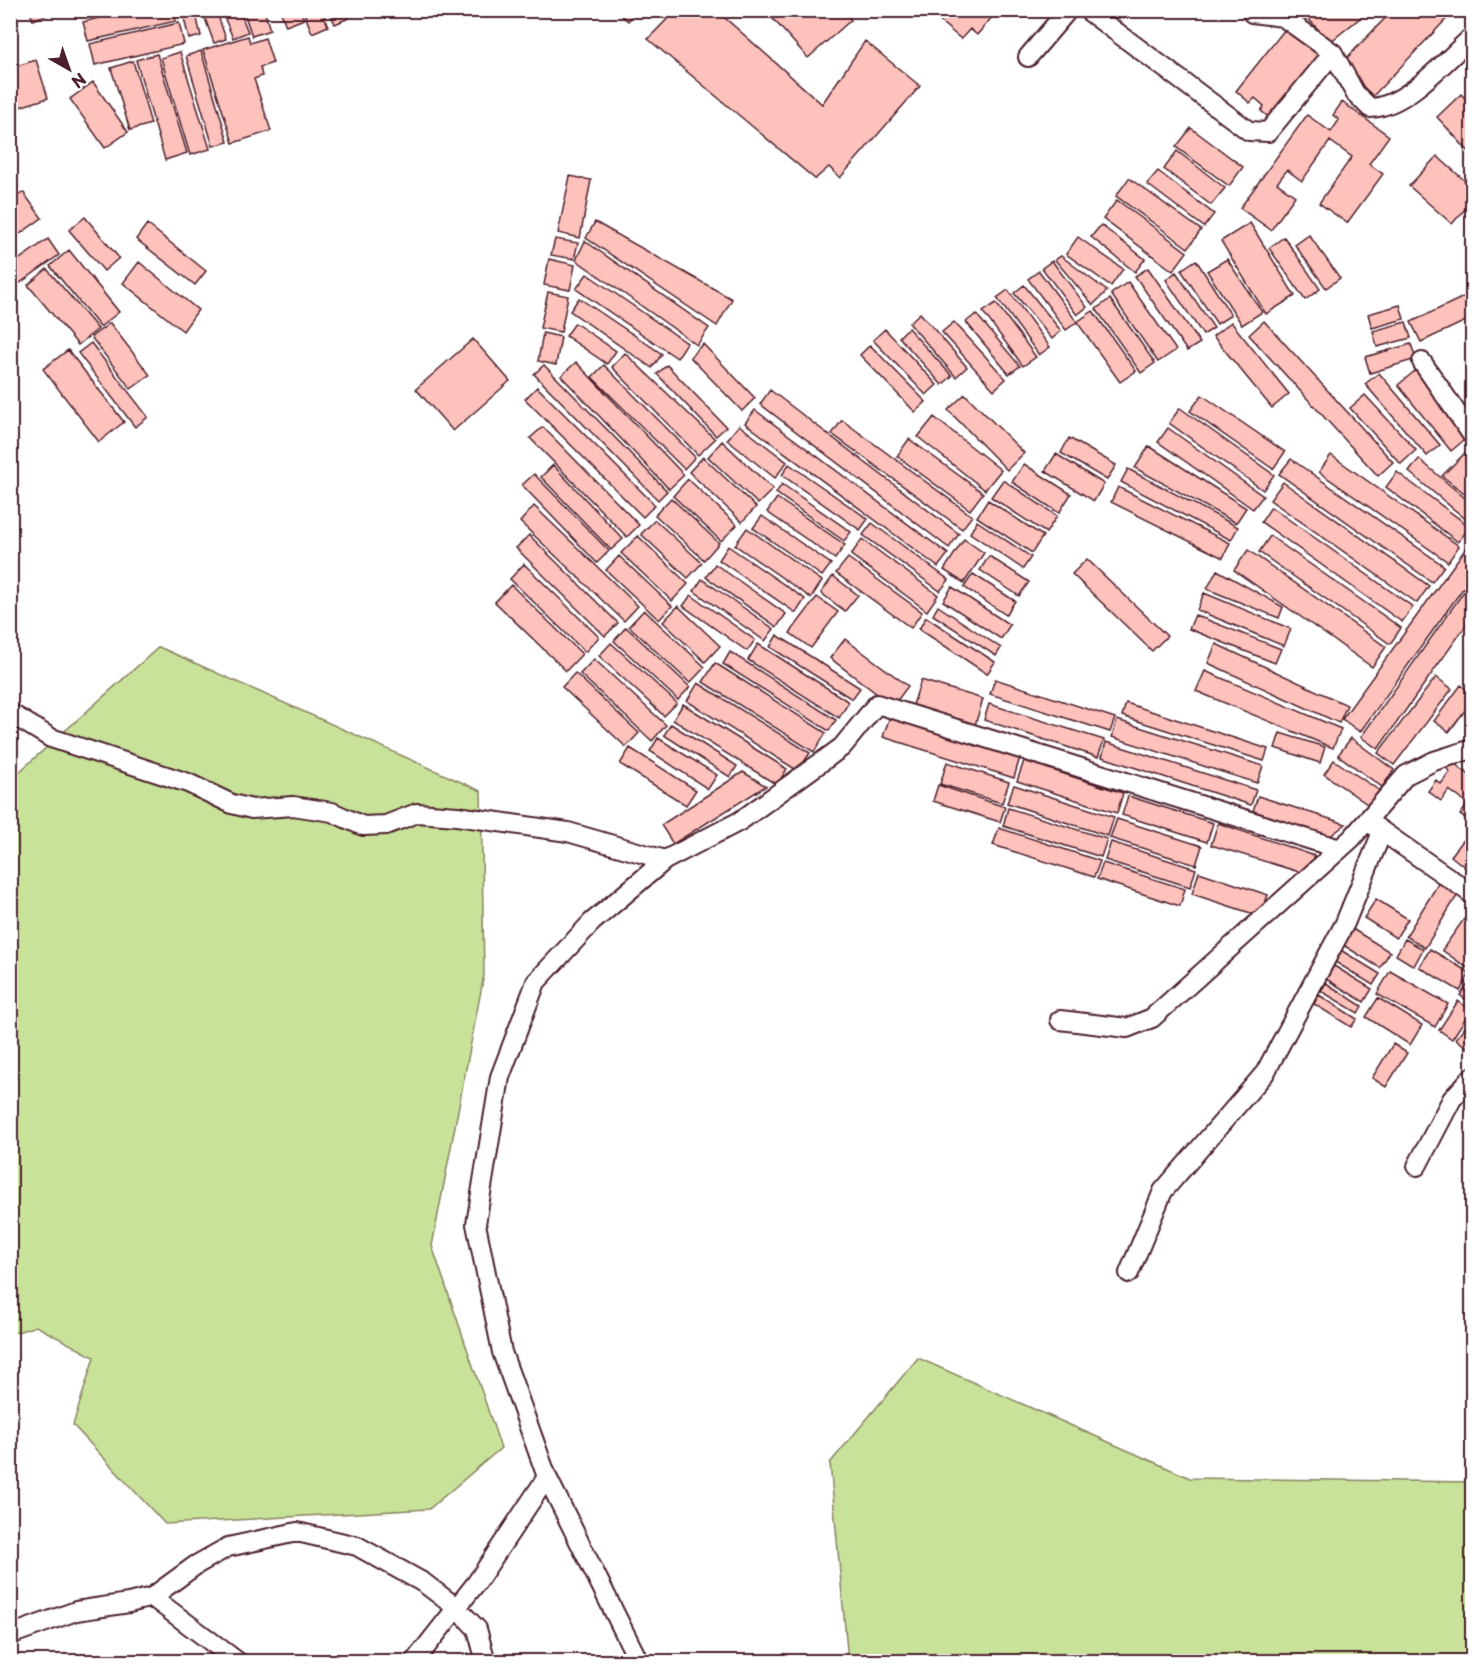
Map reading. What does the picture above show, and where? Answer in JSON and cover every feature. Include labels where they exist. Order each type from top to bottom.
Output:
[{"type":"street","points":[[1028,57],[1068,10]]},
{"type":"street","points":[[1087,10],[1249,131],[1268,132],[1333,53]]},
{"type":"street","points":[[1252,13],[1283,17],[1333,53],[1355,93],[1370,108],[1386,108],[1401,99],[1473,37]]},
{"type":"street","points":[[1422,362],[1473,435]]},
{"type":"street","points":[[639,1662],[547,1477],[502,1352],[476,1224],[500,1077],[537,982],[592,922],[665,860],[741,820],[842,747],[877,704],[1340,849]]},
{"type":"street","points":[[10,713],[51,738],[188,783],[232,804],[252,809],[293,806],[332,812],[363,826],[386,825],[417,813],[457,816],[567,832],[665,860]]},
{"type":"street","points":[[1060,1020],[1127,1028],[1152,1018],[1340,849],[1406,776],[1434,761],[1473,749]]},
{"type":"street","points":[[1367,821],[1473,894]]},
{"type":"street","points":[[1129,1273],[1163,1191],[1265,1073],[1345,923],[1382,832]]},
{"type":"street","points":[[1417,1166],[1452,1099],[1473,1077]]},
{"type":"street","points":[[414,1662],[457,1608],[547,1477]]},
{"type":"street","points":[[10,1635],[76,1611],[152,1597],[196,1565],[228,1547],[297,1533],[357,1546],[424,1582],[457,1608],[477,1629],[486,1662]]},
{"type":"street","points":[[152,1597],[237,1662]]},
{"type":"green space","points":[[159,647],[481,791],[484,975],[432,1246],[501,1448],[429,1509],[165,1524],[73,1425],[94,1357],[36,1326],[11,1334],[10,780]]},
{"type":"green space","points":[[918,1358],[1190,1478],[1472,1482],[1472,1661],[848,1661],[830,1463]]},
{"type":"building","points":[[29,10],[47,10],[49,14],[33,20]]},
{"type":"building","points":[[130,10],[174,10],[176,21],[88,41],[83,22]]},
{"type":"building","points":[[182,10],[195,10],[201,36],[189,39]]},
{"type":"building","points":[[202,10],[216,10],[226,39],[214,43]]},
{"type":"building","points":[[221,10],[239,10],[248,32],[233,38]]},
{"type":"building","points":[[243,10],[264,10],[270,30],[252,36]]},
{"type":"building","points":[[280,10],[300,10],[304,19],[286,26]]},
{"type":"building","points":[[303,10],[322,10],[328,26],[312,33]]},
{"type":"building","points":[[329,10],[346,10],[349,18],[335,24]]},
{"type":"building","points":[[615,10],[638,10],[628,21]]},
{"type":"building","points":[[676,10],[716,10],[822,104],[865,41],[920,86],[840,178],[829,167],[815,179],[648,39]]},
{"type":"building","points":[[765,10],[843,10],[851,20],[808,58]]},
{"type":"building","points":[[930,10],[998,10],[977,35],[970,29],[961,39],[929,12]]},
{"type":"building","points":[[1300,10],[1370,10],[1330,42]]},
{"type":"building","points":[[1393,10],[1455,10],[1373,96],[1340,65]]},
{"type":"building","points":[[179,23],[184,44],[95,65],[90,44]]},
{"type":"building","points":[[1289,24],[1327,55],[1274,121],[1261,111],[1264,106],[1255,98],[1250,103],[1236,91]]},
{"type":"building","points":[[248,36],[250,43],[265,38],[273,63],[260,67],[262,76],[254,79],[271,131],[233,143],[203,50]]},
{"type":"building","points":[[201,51],[228,142],[213,146],[186,56]]},
{"type":"building","points":[[180,52],[210,149],[190,155],[161,58]]},
{"type":"building","points":[[157,54],[187,153],[165,160],[136,60]]},
{"type":"building","points":[[36,60],[48,98],[10,110],[10,68]]},
{"type":"building","points":[[133,61],[151,124],[130,130],[111,68]]},
{"type":"building","points":[[93,82],[128,132],[105,148],[70,99]]},
{"type":"building","points":[[1461,94],[1472,106],[1472,155],[1437,117]]},
{"type":"building","points":[[1342,102],[1389,136],[1369,164],[1383,174],[1347,223],[1319,203],[1352,157],[1330,141],[1302,181],[1287,170],[1277,183],[1295,196],[1271,230],[1240,208],[1307,115],[1331,132],[1339,120],[1333,115]]},
{"type":"building","points":[[1191,128],[1243,167],[1229,186],[1176,147]]},
{"type":"building","points":[[1177,151],[1225,188],[1211,205],[1164,169]]},
{"type":"building","points":[[1437,156],[1472,187],[1472,201],[1452,224],[1409,186]]},
{"type":"building","points":[[1158,171],[1214,214],[1204,227],[1147,184]]},
{"type":"building","points":[[570,176],[591,180],[580,238],[558,233]]},
{"type":"building","points":[[1129,178],[1201,230],[1188,248],[1116,196]]},
{"type":"building","points":[[23,192],[42,218],[10,241],[10,202]]},
{"type":"building","points":[[1117,200],[1187,252],[1173,271],[1103,219]]},
{"type":"building","points":[[85,217],[119,258],[104,271],[69,230]]},
{"type":"building","points":[[595,222],[732,299],[717,326],[586,238]]},
{"type":"building","points":[[1250,223],[1295,296],[1266,314],[1221,241]]},
{"type":"building","points":[[147,224],[206,271],[195,285],[136,239]]},
{"type":"building","points":[[1101,225],[1145,259],[1135,272],[1091,237]]},
{"type":"building","points":[[1309,235],[1340,278],[1326,288],[1295,245]]},
{"type":"building","points":[[1078,237],[1123,269],[1111,286],[1066,254]]},
{"type":"building","points":[[1284,237],[1320,289],[1305,300],[1269,248]]},
{"type":"building","points":[[48,239],[59,255],[13,288],[10,285],[10,266]]},
{"type":"building","points":[[555,239],[578,243],[574,259],[551,255]]},
{"type":"building","points":[[585,241],[709,328],[697,345],[576,260]]},
{"type":"building","points":[[69,250],[119,312],[100,327],[50,266]]},
{"type":"building","points":[[1061,256],[1107,291],[1093,305],[1055,260]]},
{"type":"building","points":[[549,259],[575,265],[570,290],[544,285]]},
{"type":"building","points":[[1227,259],[1262,312],[1242,325],[1207,271]]},
{"type":"building","points":[[1196,260],[1231,315],[1217,324],[1181,270]]},
{"type":"building","points":[[1052,261],[1087,307],[1077,315],[1042,268]]},
{"type":"building","points":[[139,262],[198,310],[183,331],[123,283]]},
{"type":"building","points":[[1148,268],[1200,343],[1187,351],[1135,276]]},
{"type":"building","points":[[47,269],[98,329],[78,345],[28,285]]},
{"type":"building","points":[[1039,271],[1077,322],[1066,330],[1028,279]]},
{"type":"building","points":[[1176,272],[1214,328],[1203,335],[1166,280]]},
{"type":"building","points":[[587,274],[687,343],[677,358],[576,289]]},
{"type":"building","points":[[1128,282],[1176,350],[1158,362],[1111,294]]},
{"type":"building","points":[[1024,285],[1061,331],[1052,339],[1014,293]]},
{"type":"building","points":[[1008,290],[1050,347],[1039,355],[997,298]]},
{"type":"building","points":[[548,292],[568,296],[561,332],[540,328]]},
{"type":"building","points":[[1472,293],[1472,318],[1421,342],[1411,322]]},
{"type":"building","points":[[579,298],[662,354],[652,368],[570,311]]},
{"type":"building","points":[[1110,299],[1155,363],[1141,373],[1096,309]]},
{"type":"building","points":[[996,303],[1036,357],[1023,366],[983,312]]},
{"type":"building","points":[[1400,305],[1404,319],[1372,328],[1368,314]]},
{"type":"building","points":[[1093,311],[1136,371],[1120,382],[1077,322]]},
{"type":"building","points":[[920,313],[967,367],[956,377],[909,323]]},
{"type":"building","points":[[976,314],[1020,366],[1009,374],[966,322]]},
{"type":"building","points":[[1264,321],[1393,462],[1378,476],[1249,335]]},
{"type":"building","points":[[954,322],[1006,379],[994,390],[942,332]]},
{"type":"building","points":[[1231,322],[1289,394],[1272,408],[1213,336]]},
{"type":"building","points":[[1406,322],[1411,338],[1377,347],[1373,331]]},
{"type":"building","points":[[110,323],[150,375],[131,389],[91,337]]},
{"type":"building","points":[[575,323],[616,351],[607,364],[566,336]]},
{"type":"building","points":[[908,328],[952,376],[942,385],[899,337]]},
{"type":"building","points":[[885,329],[937,385],[926,395],[873,340]]},
{"type":"building","points":[[543,333],[561,337],[556,365],[538,361]]},
{"type":"building","points":[[473,339],[510,381],[453,431],[416,389]]},
{"type":"building","points":[[91,343],[148,417],[135,427],[78,353]]},
{"type":"building","points":[[703,344],[755,398],[742,411],[690,357]]},
{"type":"building","points":[[1411,344],[1416,359],[1370,373],[1365,357]]},
{"type":"building","points":[[870,345],[926,402],[915,412],[860,355]]},
{"type":"building","points":[[68,350],[124,422],[99,442],[43,369]]},
{"type":"building","points":[[625,353],[715,439],[698,455],[612,367]]},
{"type":"building","points":[[576,362],[684,475],[669,489],[561,376]]},
{"type":"building","points":[[544,365],[667,491],[658,500],[534,374]]},
{"type":"building","points":[[604,365],[695,457],[684,469],[592,377]]},
{"type":"building","points":[[667,365],[726,427],[716,436],[657,374]]},
{"type":"building","points":[[1416,370],[1469,436],[1451,451],[1398,385]]},
{"type":"building","points":[[1379,373],[1440,445],[1427,456],[1365,384]]},
{"type":"building","points":[[537,387],[655,505],[643,517],[525,399]]},
{"type":"building","points":[[770,390],[959,534],[949,548],[760,404]]},
{"type":"building","points":[[965,394],[1024,453],[1007,470],[948,410]]},
{"type":"building","points":[[1202,395],[1285,452],[1273,469],[1190,411]]},
{"type":"building","points":[[1365,395],[1416,450],[1401,464],[1350,408]]},
{"type":"building","points":[[1180,408],[1274,475],[1263,490],[1169,423]]},
{"type":"building","points":[[755,410],[948,554],[938,567],[745,423]]},
{"type":"building","points":[[934,417],[1001,470],[985,490],[918,437]]},
{"type":"building","points":[[842,420],[972,516],[962,529],[832,434]]},
{"type":"building","points":[[739,425],[787,462],[775,478],[727,440]]},
{"type":"building","points":[[543,427],[639,525],[627,537],[530,438]]},
{"type":"building","points":[[1168,428],[1263,496],[1253,509],[1158,442]]},
{"type":"building","points":[[1069,438],[1116,465],[1107,480],[1061,453]]},
{"type":"building","points":[[909,439],[983,493],[970,510],[897,456]]},
{"type":"building","points":[[722,441],[773,489],[758,504],[708,457]]},
{"type":"building","points":[[1149,446],[1246,508],[1236,523],[1135,468]]},
{"type":"building","points":[[1467,451],[1472,460],[1472,499],[1442,476]]},
{"type":"building","points":[[1056,454],[1104,484],[1094,501],[1045,471]]},
{"type":"building","points":[[1331,455],[1459,546],[1448,562],[1319,472]]},
{"type":"building","points":[[703,457],[756,507],[742,522],[689,472]]},
{"type":"building","points":[[1291,459],[1444,566],[1432,582],[1279,474]]},
{"type":"building","points":[[1419,459],[1472,504],[1472,515],[1468,521],[1409,472]]},
{"type":"building","points":[[789,464],[868,519],[860,530],[782,475]]},
{"type":"building","points":[[1024,464],[1071,494],[1059,513],[1012,482]]},
{"type":"building","points":[[553,465],[623,539],[611,550],[541,477]]},
{"type":"building","points":[[1128,469],[1238,527],[1231,540],[1121,482]]},
{"type":"building","points":[[1397,472],[1470,527],[1458,542],[1386,487]]},
{"type":"building","points":[[534,474],[609,551],[597,563],[522,485]]},
{"type":"building","points":[[688,479],[737,525],[721,541],[673,496]]},
{"type":"building","points":[[1003,480],[1057,516],[1046,533],[991,497]]},
{"type":"building","points":[[1283,482],[1429,586],[1417,603],[1270,500]]},
{"type":"building","points":[[782,484],[851,532],[844,541],[776,493]]},
{"type":"building","points":[[1118,487],[1230,543],[1223,558],[1111,502]]},
{"type":"building","points":[[671,498],[719,543],[704,560],[655,515]]},
{"type":"building","points":[[777,498],[845,545],[835,559],[767,512]]},
{"type":"building","points":[[988,500],[1043,536],[1032,553],[977,517]]},
{"type":"building","points":[[534,506],[638,606],[624,621],[520,522]]},
{"type":"building","points":[[1271,507],[1413,607],[1402,622],[1261,522]]},
{"type":"building","points":[[762,516],[831,564],[822,576],[753,528]]},
{"type":"building","points":[[655,520],[702,563],[688,578],[641,534]]},
{"type":"building","points":[[977,521],[1031,557],[1023,569],[970,533]]},
{"type":"building","points":[[872,523],[949,580],[940,591],[863,535]]},
{"type":"building","points":[[747,528],[822,581],[811,598],[735,545]]},
{"type":"building","points":[[529,535],[618,623],[605,636],[516,548]]},
{"type":"building","points":[[638,536],[688,584],[672,601],[621,553]]},
{"type":"building","points":[[1270,536],[1401,628],[1390,644],[1259,552]]},
{"type":"building","points":[[862,539],[938,595],[927,611],[851,555]]},
{"type":"building","points":[[964,539],[984,553],[964,583],[944,570]]},
{"type":"building","points":[[1469,544],[1472,547],[1472,576],[1360,732],[1342,719]]},
{"type":"building","points":[[728,546],[805,599],[796,613],[719,560]]},
{"type":"building","points":[[1248,550],[1386,647],[1372,667],[1234,570]]},
{"type":"building","points":[[619,556],[672,606],[659,620],[606,570]]},
{"type":"building","points":[[989,556],[1029,582],[1019,596],[980,570]]},
{"type":"building","points":[[848,558],[922,612],[911,628],[836,573]]},
{"type":"building","points":[[1087,559],[1167,636],[1152,651],[1072,574]]},
{"type":"building","points":[[524,564],[599,637],[585,652],[510,579]]},
{"type":"building","points":[[715,564],[786,614],[777,627],[706,577]]},
{"type":"building","points":[[1217,570],[1283,607],[1279,618],[1207,589]]},
{"type":"building","points":[[973,574],[1015,601],[1006,615],[964,587]]},
{"type":"building","points":[[833,576],[858,595],[845,611],[821,593]]},
{"type":"building","points":[[702,579],[774,629],[765,641],[694,591]]},
{"type":"building","points":[[1472,580],[1472,617],[1378,749],[1361,737]]},
{"type":"building","points":[[511,585],[582,654],[566,671],[495,602]]},
{"type":"building","points":[[952,587],[1010,625],[1001,639],[943,601]]},
{"type":"building","points":[[1204,593],[1291,629],[1284,646],[1197,610]]},
{"type":"building","points":[[691,595],[755,640],[747,651],[683,606]]},
{"type":"building","points":[[817,597],[838,612],[811,648],[790,633]]},
{"type":"building","points":[[678,606],[720,646],[705,662],[663,622]]},
{"type":"building","points":[[938,606],[1001,648],[996,656],[933,615]]},
{"type":"building","points":[[644,610],[705,667],[690,683],[629,626]]},
{"type":"building","points":[[1195,615],[1281,649],[1275,663],[1189,629]]},
{"type":"building","points":[[926,617],[995,662],[987,674],[919,629]]},
{"type":"building","points":[[626,627],[690,687],[678,700],[614,641]]},
{"type":"building","points":[[777,635],[860,688],[852,699],[770,647]]},
{"type":"building","points":[[845,639],[908,686],[893,706],[830,658]]},
{"type":"building","points":[[611,643],[677,703],[664,716],[599,656]]},
{"type":"building","points":[[758,644],[849,702],[839,718],[748,660]]},
{"type":"building","points":[[1216,644],[1347,705],[1339,723],[1208,663]]},
{"type":"building","points":[[730,652],[836,720],[829,731],[723,664]]},
{"type":"building","points":[[594,659],[666,725],[652,741],[580,674]]},
{"type":"building","points":[[715,663],[826,733],[814,752],[703,682]]},
{"type":"building","points":[[1205,671],[1341,729],[1333,748],[1196,691]]},
{"type":"building","points":[[575,673],[639,733],[626,747],[562,687]]},
{"type":"building","points":[[1436,677],[1452,689],[1394,765],[1378,753]]},
{"type":"building","points":[[995,679],[1115,718],[1110,732],[990,694]]},
{"type":"building","points":[[921,680],[983,699],[975,725],[913,705]]},
{"type":"building","points":[[698,683],[810,753],[798,771],[687,701]]},
{"type":"building","points":[[1461,685],[1472,694],[1472,701],[1449,732],[1434,721]]},
{"type":"building","points":[[1126,703],[1268,749],[1264,761],[1122,716]]},
{"type":"building","points":[[683,704],[787,769],[777,785],[673,720]]},
{"type":"building","points":[[989,704],[1104,740],[1098,757],[984,720]]},
{"type":"building","points":[[890,716],[1020,757],[1014,778],[883,737]]},
{"type":"building","points":[[1117,720],[1263,766],[1257,783],[1112,737]]},
{"type":"building","points":[[671,724],[737,766],[730,777],[664,735]]},
{"type":"building","points":[[1280,733],[1325,747],[1320,763],[1275,748]]},
{"type":"building","points":[[658,738],[717,775],[708,789],[650,751]]},
{"type":"building","points":[[1351,738],[1394,770],[1382,787],[1338,755]]},
{"type":"building","points":[[1106,742],[1256,790],[1251,805],[1102,757]]},
{"type":"building","points":[[630,748],[696,790],[686,805],[620,764]]},
{"type":"building","points":[[1334,760],[1380,791],[1370,806],[1324,774]]},
{"type":"building","points":[[1024,761],[1123,793],[1117,813],[1017,781]]},
{"type":"building","points":[[1451,761],[1472,777],[1471,822],[1460,815],[1468,804],[1449,790],[1441,801],[1428,791],[1436,780],[1441,784],[1450,772],[1446,768]]},
{"type":"building","points":[[947,762],[1009,782],[1002,803],[940,784]]},
{"type":"building","points":[[743,772],[766,786],[673,844],[661,825]]},
{"type":"building","points":[[938,785],[1005,807],[1000,822],[933,801]]},
{"type":"building","points":[[1014,785],[1114,817],[1108,836],[1007,803]]},
{"type":"building","points":[[1128,796],[1213,823],[1207,842],[1122,815]]},
{"type":"building","points":[[1258,796],[1346,824],[1329,837],[1253,811]]},
{"type":"building","points":[[1008,808],[1107,839],[1101,857],[1003,826]]},
{"type":"building","points":[[1117,819],[1202,846],[1196,865],[1110,838]]},
{"type":"building","points":[[1218,823],[1315,856],[1306,874],[1211,845]]},
{"type":"building","points":[[999,828],[1100,861],[1094,877],[993,845]]},
{"type":"building","points":[[1465,838],[1472,844],[1472,873],[1451,856]]},
{"type":"building","points":[[1111,842],[1196,869],[1190,887],[1105,860]]},
{"type":"building","points":[[1103,863],[1185,889],[1180,906],[1097,879]]},
{"type":"building","points":[[1199,872],[1268,895],[1260,916],[1192,894]]},
{"type":"building","points":[[1441,879],[1460,891],[1425,948],[1406,936]]},
{"type":"building","points":[[1376,899],[1408,919],[1396,938],[1364,918]]},
{"type":"building","points":[[1464,919],[1472,925],[1472,971],[1442,950]]},
{"type":"building","points":[[1349,927],[1390,952],[1380,968],[1340,943]]},
{"type":"building","points":[[1405,939],[1423,949],[1414,966],[1396,955]]},
{"type":"building","points":[[1339,949],[1380,974],[1373,985],[1332,960]]},
{"type":"building","points":[[1430,949],[1470,973],[1460,991],[1419,967]]},
{"type":"building","points":[[1334,966],[1372,989],[1364,1002],[1326,979]]},
{"type":"building","points":[[1390,971],[1448,1004],[1435,1027],[1377,994]]},
{"type":"building","points":[[1472,978],[1472,1005],[1460,995]]},
{"type":"building","points":[[1326,983],[1362,1006],[1358,1013],[1321,991]]},
{"type":"building","points":[[1319,995],[1357,1019],[1351,1027],[1314,1004]]},
{"type":"building","points":[[1378,998],[1422,1025],[1410,1045],[1366,1017]]},
{"type":"building","points":[[1458,1001],[1471,1010],[1452,1039],[1439,1030]]},
{"type":"building","points":[[1472,1018],[1472,1043],[1468,1048],[1456,1039]]},
{"type":"building","points":[[1393,1044],[1407,1053],[1386,1087],[1372,1078]]}]
